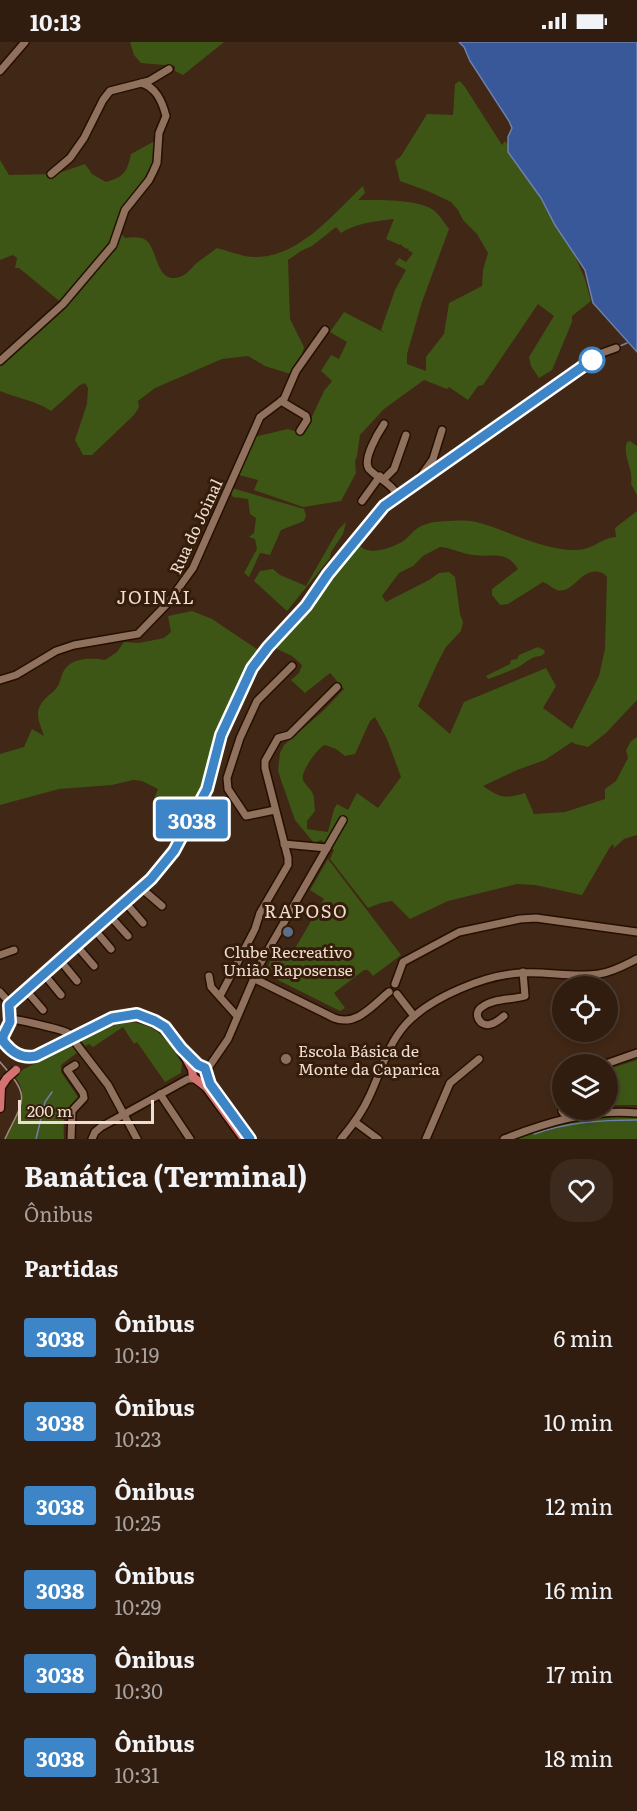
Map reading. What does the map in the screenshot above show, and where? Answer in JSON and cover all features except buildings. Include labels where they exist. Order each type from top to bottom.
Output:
[{"type":"main road","points":[[0,1106],[4,1080],[36,1056],[112,1018],[137,1014],[165,1027],[243,1139]]},
{"type":"main road","points":[[3,1043],[27,1058],[36,1056]]},
{"type":"main road","points":[[15,1052],[19,1060],[16,1070]]},
{"type":"main road","points":[[197,1072],[210,1084],[250,1139]]},
{"type":"street","points":[[0,71],[25,42]]},
{"type":"street","points":[[51,174],[70,158],[84,138],[107,94],[114,89],[156,78],[169,69]]},
{"type":"street","points":[[0,361],[63,304],[109,250],[116,240],[125,210],[149,180],[157,163],[159,133],[166,116],[160,97],[147,85],[141,83]]},
{"type":"street","name":"Rua do Joinal","points":[[0,680],[16,675],[56,651],[74,645],[138,634],[167,604],[193,568],[260,417],[282,401],[296,371],[325,330]]},
{"type":"street","points":[[3,1043],[3,1032],[10,1025],[8,1007],[10,1003],[110,916],[163,866],[187,829],[207,789],[221,735],[252,668],[306,606],[328,574],[384,506],[597,356],[616,348]]},
{"type":"street","points":[[282,401],[306,416],[307,420],[300,430]]},
{"type":"street","points":[[384,424],[366,461],[369,469],[382,478],[398,495]]},
{"type":"street","points":[[417,482],[433,459],[442,430]]},
{"type":"street","points":[[362,501],[393,469],[406,435]]},
{"type":"street","points":[[275,810],[246,816],[228,789],[227,778],[240,738],[257,701],[292,666]]},
{"type":"street","points":[[219,996],[255,929],[260,913],[287,867],[288,860],[265,768],[266,758],[278,738],[289,735],[338,687]]},
{"type":"street","points":[[92,1139],[99,1128],[197,1072],[218,1054],[228,1039],[253,978],[343,820]]},
{"type":"street","points":[[284,844],[327,848]]},
{"type":"street","points":[[141,888],[162,906]]},
{"type":"street","points":[[125,902],[143,923]]},
{"type":"street","points":[[110,916],[128,936]]},
{"type":"street","points":[[414,1016],[393,993],[390,985],[395,984],[403,962],[464,930],[531,918],[637,932]]},
{"type":"street","points":[[94,929],[111,949]]},
{"type":"street","points":[[76,945],[94,966]]},
{"type":"street","points":[[0,955],[14,950]]},
{"type":"street","points":[[59,959],[77,981]]},
{"type":"street","points":[[342,1139],[355,1122],[369,1096],[391,1044],[414,1016],[461,988],[497,976],[523,972],[605,973],[637,959]]},
{"type":"street","points":[[504,1016],[486,1025],[477,1018],[477,1013],[483,1006],[525,996],[523,972]]},
{"type":"street","points":[[43,973],[61,995]]},
{"type":"street","points":[[209,976],[212,987],[237,1016]]},
{"type":"street","points":[[253,978],[340,1021],[357,1018],[393,993]]},
{"type":"street","points":[[25,989],[43,1010]]},
{"type":"street","points":[[0,992],[10,1003]]},
{"type":"street","points":[[10,1019],[61,1029],[68,1033],[100,1074],[137,1139]]},
{"type":"street","points":[[618,1060],[637,1053]]},
{"type":"street","points":[[426,1139],[451,1082],[479,1059]]},
{"type":"street","points":[[71,1139],[72,1111],[83,1101],[84,1096],[67,1070],[75,1065]]},
{"type":"street","points":[[160,1094],[190,1139]]},
{"type":"street","points":[[618,1113],[637,1113]]},
{"type":"street","points":[[504,1139],[552,1120]]},
{"type":"street","points":[[355,1122],[378,1139]]},
{"type":"green space","points":[[130,42],[224,42],[183,75],[175,71],[175,66],[141,63],[134,55]]},
{"type":"green space","points":[[460,81],[502,145],[505,141],[516,155],[558,229],[569,242],[585,279],[591,301],[572,316],[572,322],[552,370],[539,378],[531,366],[529,357],[554,316],[538,304],[483,385],[478,386],[468,400],[449,387],[447,389],[424,380],[384,409],[360,435],[355,461],[356,473],[341,501],[303,507],[254,490],[258,480],[239,475],[229,481],[246,439],[288,429],[304,434],[324,391],[332,381],[321,371],[331,355],[339,359],[347,342],[330,332],[344,312],[385,333],[381,330],[395,290],[406,270],[395,264],[399,258],[406,262],[413,253],[408,250],[409,247],[407,249],[402,244],[386,239],[394,219],[360,225],[341,233],[336,227],[312,246],[288,260],[290,319],[304,347],[297,376],[265,366],[248,356],[222,359],[155,388],[138,401],[139,407],[134,415],[92,455],[83,455],[75,440],[87,404],[88,388],[85,383],[51,411],[33,402],[0,391],[0,361],[63,304],[19,268],[15,268],[17,258],[13,255],[0,260],[0,160],[9,175],[56,174],[85,164],[92,174],[106,182],[124,173],[131,154],[162,137],[157,170],[129,208],[119,231],[125,238],[134,237],[146,240],[160,268],[168,277],[175,278],[184,275],[217,248],[254,257],[286,250],[314,232],[363,186],[365,193],[358,200],[405,202],[423,205],[436,212],[449,229],[422,302],[407,354],[407,364],[426,371],[426,357],[444,334],[449,303],[482,286],[483,270],[488,253],[477,234],[463,220],[451,202],[400,181],[395,161],[401,156],[427,114],[453,115],[455,84]]},
{"type":"green space","points":[[630,441],[637,446],[637,495],[631,484],[626,452],[627,442]]},
{"type":"green space","points":[[232,488],[304,509],[306,516],[304,521],[281,530],[270,555],[260,553],[249,577],[244,573],[257,549],[255,539],[249,537],[254,533],[256,518],[250,514],[248,499],[233,497],[230,492]]},
{"type":"green space","points":[[388,506],[358,543],[366,550],[384,549],[395,545],[424,525],[460,520],[476,522],[551,547],[577,550],[616,537],[615,528],[637,511],[637,700],[606,733],[588,747],[572,742],[545,760],[483,786],[503,796],[525,793],[534,814],[565,812],[605,799],[605,789],[616,781],[628,758],[626,750],[631,741],[637,737],[637,835],[624,839],[614,848],[613,844],[610,847],[582,895],[535,885],[517,884],[448,901],[410,919],[392,901],[368,908],[330,859],[334,850],[321,840],[314,843],[295,820],[278,770],[280,753],[284,745],[344,689],[330,673],[305,693],[291,680],[299,673],[302,665],[292,656],[271,646],[304,613],[357,542]],"holes":[[[440,547],[481,556],[504,557],[513,563],[518,569],[492,589],[492,595],[500,605],[508,604],[543,582],[557,590],[562,590],[571,587],[583,576],[592,572],[603,573],[607,577],[605,649],[599,676],[572,729],[543,708],[556,686],[546,668],[464,702],[450,734],[418,706],[446,647],[461,631],[463,622],[455,577],[449,572],[439,573],[386,602],[382,596],[399,573]],[[375,717],[387,739],[401,777],[378,808],[357,793],[348,810],[337,804],[328,832],[307,829],[307,821],[315,811],[313,794],[303,780],[304,771],[310,760],[325,745],[345,756],[355,754],[370,721]]]},
{"type":"green space","points":[[346,522],[343,534],[331,552],[330,558],[287,611],[254,581],[260,571],[273,569],[280,575],[306,586],[338,530]]},
{"type":"green space","points":[[192,611],[212,619],[264,654],[240,681],[212,748],[204,783],[186,820],[153,802],[158,789],[142,781],[133,780],[112,785],[59,789],[0,805],[0,754],[24,747],[32,729],[44,736],[38,711],[56,688],[69,665],[84,659],[105,660],[117,652],[124,642],[139,643],[164,638],[171,632],[168,616]]},
{"type":"green space","points":[[538,647],[545,653],[541,656],[488,679],[486,676],[510,664],[511,660],[517,659],[519,655]]},
{"type":"green space","points":[[328,859],[401,955],[373,976],[368,970],[364,970],[334,993],[345,1008],[340,1011],[264,973],[279,945],[293,952],[324,899],[310,890]]},
{"type":"green space","points":[[130,1022],[148,1026],[161,1035],[182,1063],[181,1073],[165,1082],[137,1042],[134,1044],[123,1027],[93,1047],[89,1044],[85,1046],[80,1040],[111,1026]]},
{"type":"green space","points":[[73,1044],[78,1052],[61,1065],[61,1072],[80,1100],[69,1108],[65,1116],[64,1139],[6,1139],[22,1100],[20,1085],[15,1077],[24,1069]]},
{"type":"green space","points":[[637,1060],[637,1105],[618,1105],[618,1066]]},
{"type":"green space","points":[[618,1117],[637,1118],[637,1139],[515,1139],[586,1120],[618,1120]]},
{"type":"water","points":[[459,42],[637,42],[637,352],[593,303],[585,270],[555,225],[541,198],[508,152],[508,137],[512,128],[509,121]]},
{"type":"waterway","points":[[620,346],[627,343]]},
{"type":"waterway","points":[[559,379],[576,367]]},
{"type":"waterway","points":[[442,461],[529,399]]},
{"type":"waterway","points":[[399,491],[405,487]]},
{"type":"waterway","points":[[255,659],[280,626],[293,615]]},
{"type":"waterway","points":[[209,763],[216,742]]},
{"type":"waterway","points":[[36,1139],[45,1102],[52,1092]]},
{"type":"waterway","points":[[534,1134],[585,1122],[637,1120]]},
{"type":"tram line","points":[[0,1062],[17,1084],[22,1099],[5,1139]]},
{"type":"bus line","name":"3038","points":[[250,1139],[210,1084],[205,1068],[198,1065],[181,1048],[173,1035],[155,1021],[137,1014],[112,1018],[36,1056],[27,1058],[18,1055],[3,1041],[3,1036],[10,1025],[8,1007],[25,989],[110,916],[163,866],[187,829],[207,789],[221,735],[252,668],[306,606],[328,574],[384,506],[592,360]]},
{"type":"place","name":"Clube Recreativo União Raposense","points":[[288,932]]},
{"type":"place","name":"Escola Básica de Monte da Caparica","points":[[286,1059]]},
{"type":"district","name":"JOINAL","points":[[156,596]]},
{"type":"district","name":"RAPOSO","points":[[306,910]]}]
